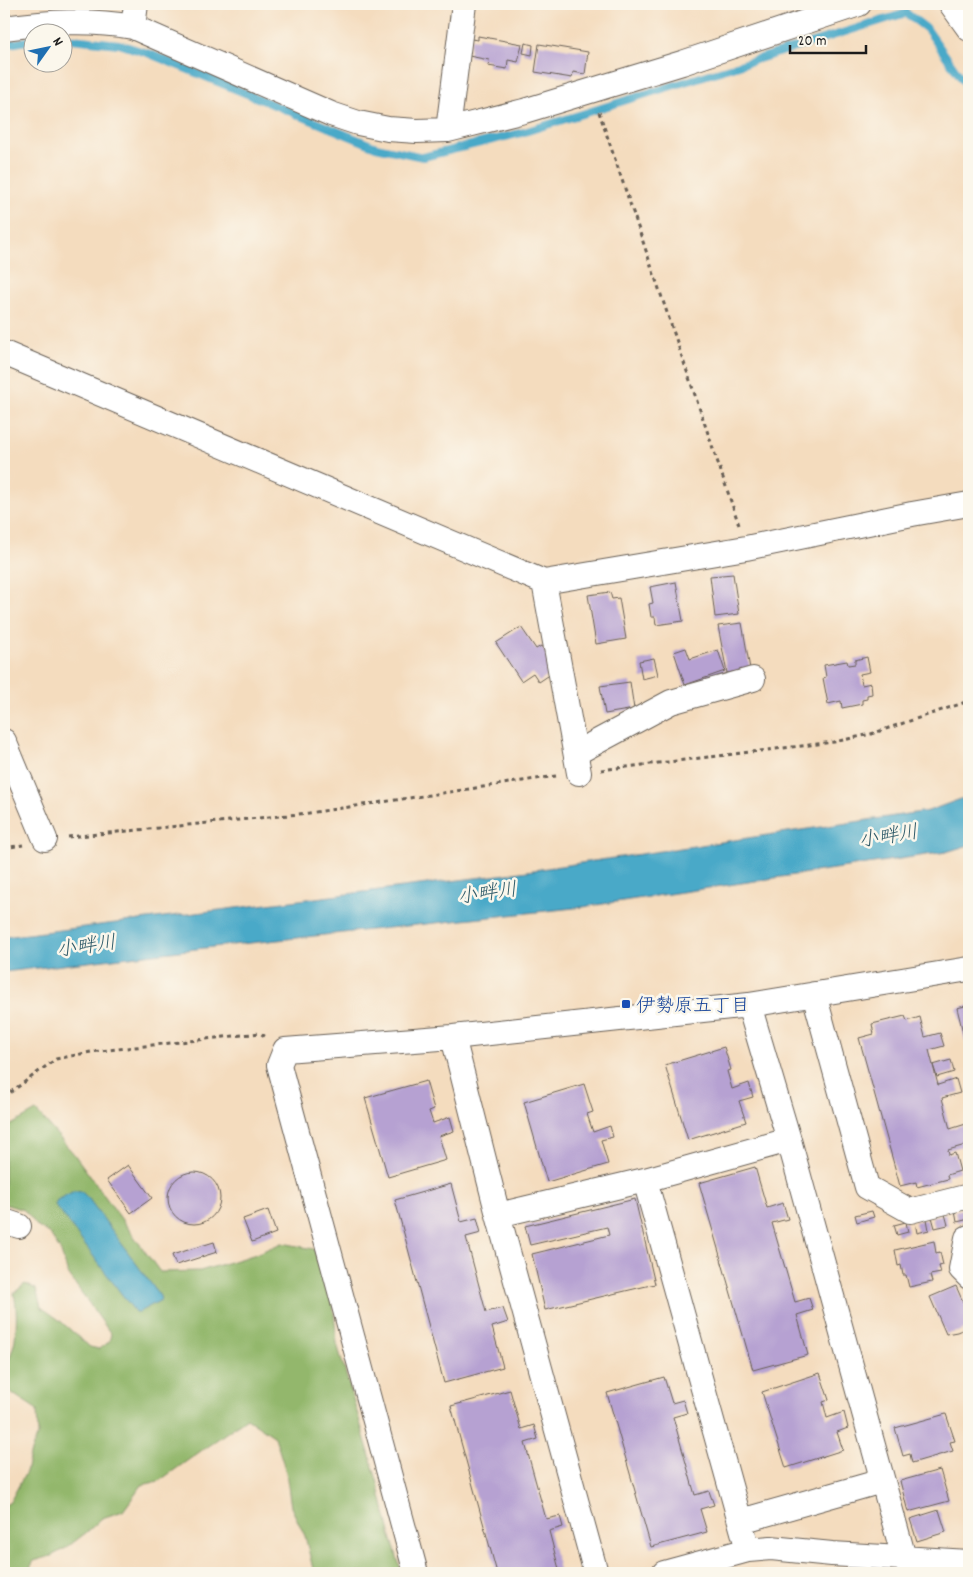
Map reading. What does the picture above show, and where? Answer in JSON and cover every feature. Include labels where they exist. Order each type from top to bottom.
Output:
[{"type":"street","points":[[448,130],[464,4]]},
{"type":"street","points":[[4,28],[51,22],[105,22],[134,15],[200,55],[283,94],[358,123],[417,132],[448,130],[524,111],[682,63],[859,4]]},
{"type":"street","points":[[950,4],[969,29]]},
{"type":"street","points":[[4,353],[544,582],[746,548],[969,504]]},
{"type":"street","points":[[544,582],[578,763],[642,716],[671,702],[753,679]]},
{"type":"street","points":[[4,741],[45,839]]},
{"type":"street","points":[[416,1573],[278,1065],[285,1050],[453,1037],[749,1005],[969,969]]},
{"type":"street","points":[[814,994],[867,1187],[910,1211],[969,1196]]},
{"type":"street","points":[[749,1005],[789,1140],[904,1558]]},
{"type":"street","points":[[453,1037],[498,1215],[596,1573]]},
{"type":"street","points":[[498,1215],[644,1180],[789,1140]]},
{"type":"street","points":[[644,1180],[748,1550]]},
{"type":"street","points":[[969,1237],[967,1238],[961,1269],[969,1277]]},
{"type":"street","points":[[741,1521],[882,1481]]},
{"type":"street","points":[[664,1573],[748,1550],[772,1548],[969,1562]]},
{"type":"path","points":[[591,90],[746,548]]},
{"type":"path","points":[[4,848],[45,839],[309,813],[578,763],[834,742],[871,734],[969,701]]},
{"type":"path","points":[[4,1097],[56,1059],[91,1052],[260,1033],[285,1050]]},
{"type":"green space","points":[[36,1111],[74,1154],[160,1272],[200,1271],[253,1255],[282,1243],[314,1249],[333,1302],[337,1344],[402,1573],[314,1573],[305,1536],[291,1507],[286,1472],[275,1437],[247,1418],[159,1481],[142,1485],[123,1511],[102,1518],[66,1548],[51,1556],[34,1561],[27,1573],[4,1573],[4,1506],[10,1502],[26,1472],[31,1451],[38,1435],[37,1410],[11,1392],[7,1383],[6,1370],[16,1333],[14,1293],[25,1284],[36,1289],[41,1307],[90,1347],[99,1349],[109,1342],[111,1334],[68,1274],[61,1252],[50,1234],[38,1227],[24,1210],[4,1204],[4,1129]]},
{"type":"water","name":"小畔川","points":[[969,796],[969,845],[946,852],[583,907],[213,947],[4,972],[4,937],[507,874],[928,811]]},
{"type":"water","points":[[74,1191],[82,1192],[89,1199],[160,1296],[161,1300],[139,1312],[135,1312],[55,1205],[57,1200]]},
{"type":"building","points":[[478,36],[522,44],[518,62],[508,60],[507,69],[488,66],[489,60],[469,56],[471,39],[478,40]]},
{"type":"building","points":[[525,43],[533,45],[532,55],[523,53]]},
{"type":"building","points":[[539,44],[588,52],[585,74],[573,72],[572,78],[535,72]]},
{"type":"building","points":[[733,574],[739,614],[715,617],[710,576]]},
{"type":"building","points":[[676,582],[683,621],[656,625],[655,617],[651,617],[649,604],[653,603],[650,587]]},
{"type":"building","points":[[610,592],[612,599],[619,598],[626,639],[596,644],[588,595]]},
{"type":"building","points":[[742,623],[750,669],[727,673],[718,626]]},
{"type":"building","points":[[521,627],[536,649],[541,646],[550,659],[554,672],[539,682],[533,673],[521,681],[496,643]]},
{"type":"building","points":[[686,648],[690,659],[718,650],[725,671],[685,685],[674,652]]},
{"type":"building","points":[[867,657],[870,672],[860,674],[862,685],[871,683],[872,694],[867,695],[867,699],[862,700],[862,704],[842,708],[841,701],[828,704],[823,678],[826,677],[824,665],[847,661],[848,665],[855,664],[855,660]]},
{"type":"building","points":[[654,658],[658,675],[642,679],[639,661]]},
{"type":"building","points":[[630,682],[634,709],[605,714],[600,686]]},
{"type":"building","points":[[969,1005],[969,1040],[965,1041],[957,1008]]},
{"type":"building","points":[[905,1016],[907,1021],[920,1017],[925,1037],[940,1033],[944,1046],[929,1050],[938,1085],[956,1079],[960,1093],[942,1098],[950,1129],[966,1124],[969,1135],[969,1144],[948,1150],[949,1155],[955,1153],[960,1171],[947,1175],[948,1179],[917,1187],[916,1182],[900,1186],[859,1038],[874,1034],[872,1024]]},
{"type":"building","points":[[724,1047],[731,1070],[727,1071],[732,1089],[749,1083],[753,1097],[739,1101],[746,1122],[688,1140],[665,1065]]},
{"type":"building","points":[[951,1060],[954,1072],[937,1077],[933,1065]]},
{"type":"building","points":[[426,1081],[434,1109],[429,1111],[433,1123],[450,1117],[454,1131],[439,1136],[446,1160],[388,1177],[365,1098]]},
{"type":"building","points":[[584,1084],[593,1112],[587,1114],[593,1132],[610,1126],[613,1137],[601,1140],[608,1164],[547,1182],[524,1102]]},
{"type":"building","points":[[128,1165],[152,1198],[131,1213],[107,1180]]},
{"type":"building","points":[[755,1167],[767,1208],[783,1203],[788,1219],[772,1223],[795,1302],[809,1298],[813,1310],[797,1315],[808,1355],[753,1370],[699,1183]]},
{"type":"building","points":[[194,1172],[208,1176],[216,1184],[220,1198],[216,1212],[208,1220],[194,1224],[180,1220],[172,1212],[168,1198],[172,1184],[180,1176]]},
{"type":"building","points":[[451,1184],[461,1222],[477,1218],[481,1233],[466,1237],[486,1312],[503,1308],[508,1322],[492,1327],[503,1367],[444,1383],[395,1200]]},
{"type":"building","points":[[635,1199],[655,1284],[545,1310],[532,1254],[609,1235],[607,1227],[530,1245],[525,1226]]},
{"type":"building","points":[[968,1208],[969,1219],[957,1222],[955,1211]]},
{"type":"building","points":[[268,1210],[276,1233],[252,1242],[243,1219]]},
{"type":"building","points":[[872,1211],[874,1217],[857,1222],[855,1215]]},
{"type":"building","points":[[945,1214],[948,1225],[935,1228],[932,1217]]},
{"type":"building","points":[[927,1219],[929,1230],[917,1233],[915,1222]]},
{"type":"building","points":[[906,1222],[908,1232],[897,1235],[894,1225]]},
{"type":"building","points":[[934,1241],[936,1253],[940,1252],[943,1265],[939,1266],[941,1273],[930,1275],[932,1282],[909,1287],[906,1275],[903,1275],[901,1265],[898,1266],[895,1250]]},
{"type":"building","points":[[214,1242],[217,1252],[176,1265],[172,1255]]},
{"type":"building","points":[[956,1286],[963,1302],[966,1301],[969,1307],[969,1327],[946,1334],[930,1297]]},
{"type":"building","points":[[820,1373],[829,1400],[823,1402],[827,1418],[844,1412],[848,1428],[837,1432],[843,1450],[786,1468],[762,1392]]},
{"type":"building","points":[[664,1377],[672,1403],[683,1400],[687,1413],[673,1417],[695,1495],[709,1491],[714,1505],[700,1509],[707,1532],[651,1547],[607,1393]]},
{"type":"building","points":[[510,1390],[521,1429],[534,1425],[538,1439],[525,1443],[546,1519],[560,1516],[563,1527],[549,1531],[560,1573],[497,1573],[451,1406]]},
{"type":"building","points":[[946,1414],[955,1441],[950,1442],[953,1451],[912,1463],[910,1454],[903,1456],[895,1428]]},
{"type":"building","points":[[940,1470],[949,1501],[908,1512],[900,1481]]},
{"type":"building","points":[[939,1510],[946,1532],[917,1541],[910,1519]]},
{"type":"waterway","points":[[72,39],[119,44],[150,54],[376,147],[423,157],[521,133],[906,13],[927,29],[969,89]]},
{"type":"waterway","points":[[4,45],[22,42]]},
{"type":"place","name":"伊勢原五丁目","points":[[626,1004]]}]
